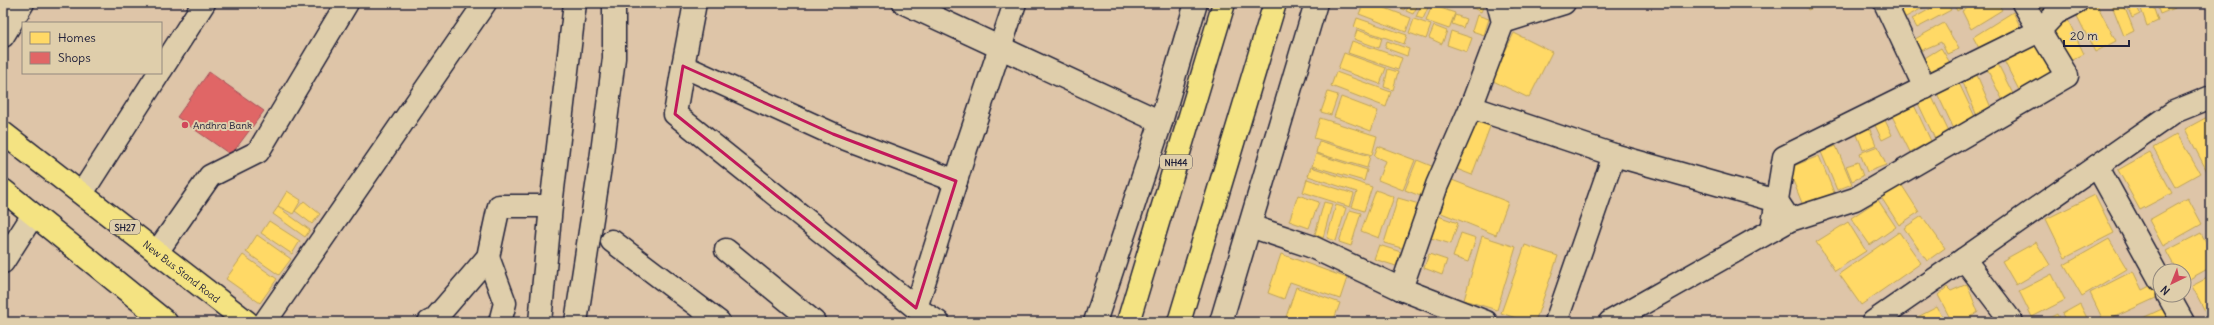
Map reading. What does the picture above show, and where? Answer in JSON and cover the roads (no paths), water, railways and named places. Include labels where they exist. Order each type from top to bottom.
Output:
[{"type":"main road","name":"NH44","points":[[1128,322],[1224,3]]},
{"type":"main road","points":[[1179,322],[1275,3]]},
{"type":"main road","name":"New Bus Stand Road","points":[[3,133],[247,322]]},
{"type":"main road","points":[[3,190],[166,322]]},
{"type":"street","points":[[3,36],[23,3]]},
{"type":"street","points":[[162,68],[204,3]]},
{"type":"street","points":[[157,252],[210,176],[258,152],[347,3]]},
{"type":"street","points":[[264,322],[484,3]]},
{"type":"street","points":[[540,322],[551,206],[575,3]]},
{"type":"street","points":[[576,322],[601,160],[614,58],[614,3]]},
{"type":"street","points":[[695,3],[675,114],[916,308],[938,322]]},
{"type":"street","points":[[904,3],[1162,122]]},
{"type":"street","points":[[916,308],[956,181],[1002,47],[1015,3]]},
{"type":"street","points":[[1095,322],[1162,122],[1196,3]]},
{"type":"street","points":[[1221,322],[1316,3]]},
{"type":"street","points":[[1401,289],[1437,185],[1471,107],[1501,12],[1564,3]]},
{"type":"street","points":[[1885,3],[1925,88]]},
{"type":"street","points":[[1610,322],[1781,225],[1855,199],[2067,76],[2023,3]]},
{"type":"street","points":[[1781,225],[1777,200],[1784,157],[2039,31],[2056,13],[2076,3]]},
{"type":"street","points":[[683,66],[834,134],[956,181]]},
{"type":"street","points":[[82,193],[158,74]]},
{"type":"street","points":[[1873,322],[2174,112],[2211,97]]},
{"type":"street","points":[[1471,107],[1614,155],[1777,200]]},
{"type":"street","points":[[1556,322],[1614,155]]},
{"type":"street","points":[[2097,166],[2152,266]]},
{"type":"street","points":[[429,322],[434,320],[488,257],[499,206],[551,206]]},
{"type":"street","points":[[3,262],[33,215]]},
{"type":"street","points":[[1250,226],[1310,246],[1401,289],[1486,322]]},
{"type":"street","points":[[612,241],[719,322]]},
{"type":"street","points":[[726,250],[814,322]]},
{"type":"street","points":[[488,257],[505,303],[500,322]]},
{"type":"street","points":[[1964,259],[2012,322]]},
{"type":"street","points":[[2172,303],[2183,322]]},
{"type":"place","name":"Andhra Bank","points":[[185,125]]}]
